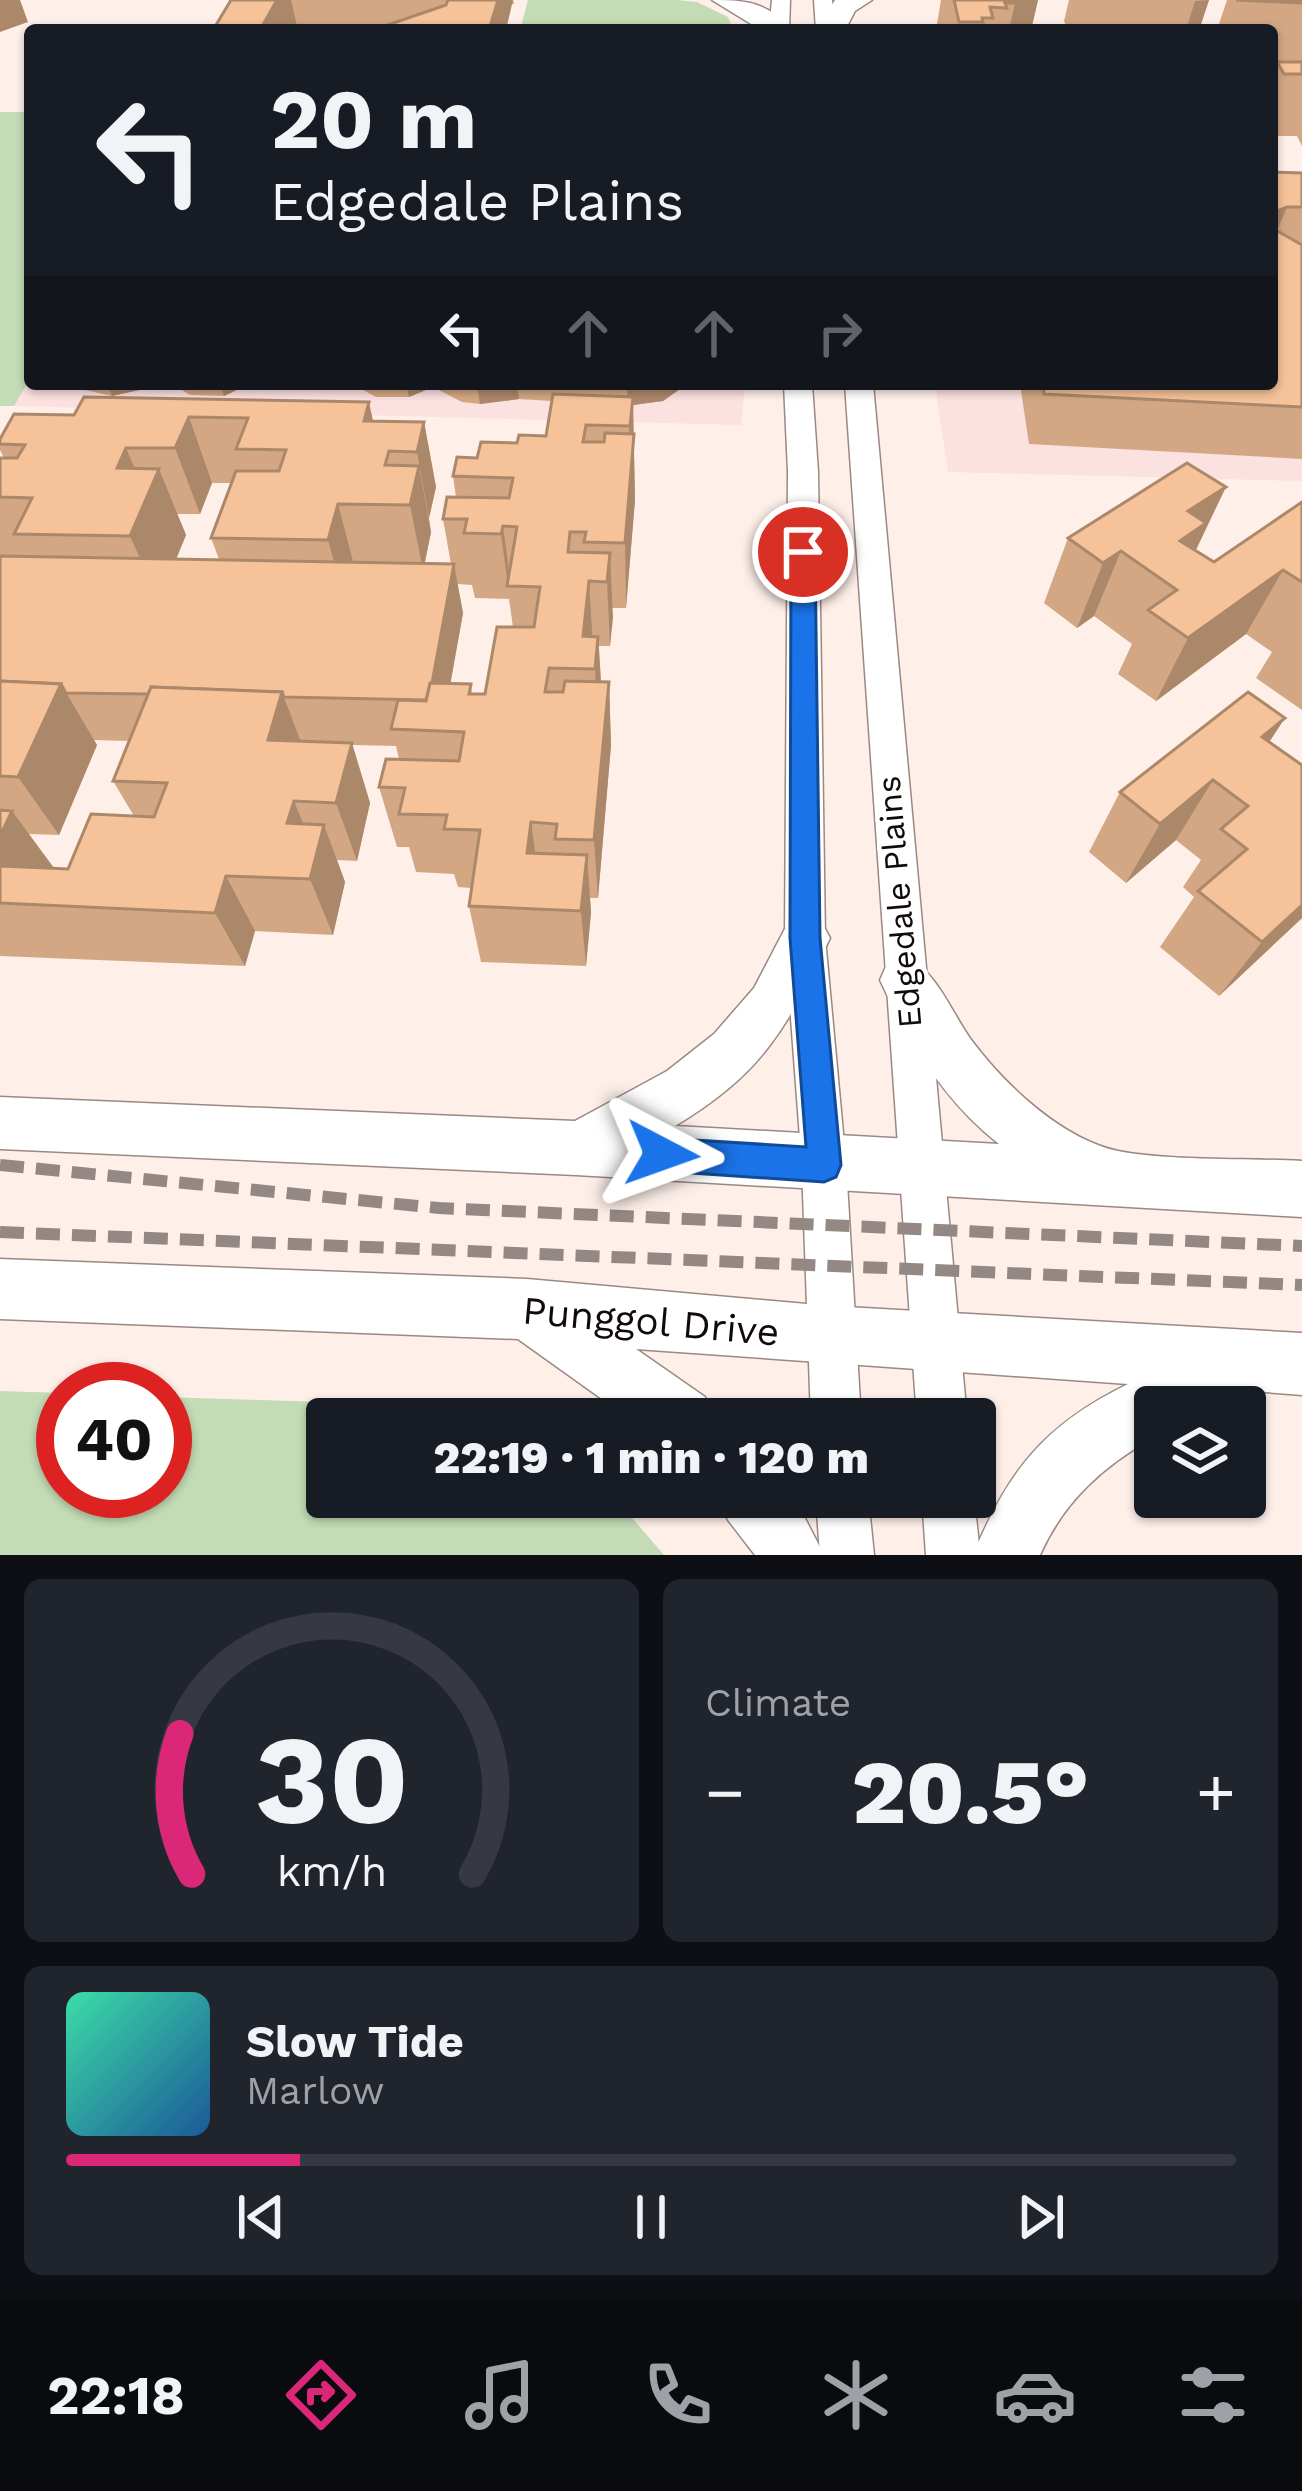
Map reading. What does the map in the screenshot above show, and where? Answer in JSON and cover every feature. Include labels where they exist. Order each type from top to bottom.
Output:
[{"type":"main road","points":[[725,0],[771,24]]},
{"type":"main road","points":[[833,24],[844,6],[859,0]]},
{"type":"street","points":[[798,390],[805,938],[824,1165],[834,1398]]},
{"type":"street","name":"Edgedale Plains","points":[[860,390],[940,1398]]},
{"type":"street","points":[[576,1148],[652,1112],[716,1067],[771,1006],[805,938]]},
{"type":"street","points":[[905,980],[945,1054],[1006,1118],[1043,1144],[1126,1181]]},
{"type":"street","points":[[0,1123],[576,1148],[1302,1189]]},
{"type":"street","name":"Punggol Drive","points":[[0,1289],[527,1309],[829,1336],[1286,1362]]},
{"type":"street","points":[[527,1309],[653,1398]]},
{"type":"street","points":[[1006,1555],[1036,1496],[1104,1429],[1185,1389],[1286,1362]]},
{"type":"street","points":[[768,1518],[791,1555]]},
{"type":"street","points":[[844,1518],[847,1555]]},
{"type":"street","points":[[950,1518],[953,1555]]},
{"type":"shaded area","points":[[1302,197],[1302,481],[948,472],[936,390],[1278,390],[1278,347]]},
{"type":"shaded area","points":[[24,389],[744,390],[741,425],[14,406]]},
{"type":"green space","points":[[528,0],[677,0],[697,2],[728,17],[731,24],[522,24]]},
{"type":"green space","points":[[0,112],[24,112],[24,389],[14,406],[0,406]]},
{"type":"green space","points":[[0,1391],[36,1392],[36,1518],[192,1518],[192,1398],[306,1402],[306,1518],[632,1518],[664,1555],[0,1555]]},
{"type":"building","points":[[231,0],[277,0],[263,24],[217,24]]},
{"type":"building","points":[[448,0],[498,0],[491,24],[391,24],[446,5]]},
{"type":"building","points":[[954,0],[1015,3],[1005,3],[1007,8],[990,7],[993,18],[982,18],[983,22],[959,22]]},
{"type":"building","points":[[1236,0],[1302,0],[1302,3]]},
{"type":"building","points":[[1278,62],[1302,62],[1302,74],[1284,74]]},
{"type":"building","points":[[1278,172],[1302,173],[1302,207],[1278,211]]},
{"type":"building","points":[[1278,231],[1302,245],[1302,407],[1044,394],[1044,390],[1278,390]]},
{"type":"building","points":[[553,394],[633,397],[630,426],[586,425],[583,442],[604,442],[605,433],[634,434],[625,543],[584,542],[586,532],[570,532],[568,552],[610,553],[607,582],[589,581],[583,636],[598,637],[595,669],[549,668],[545,692],[563,692],[565,681],[609,682],[594,840],[555,839],[557,824],[531,822],[527,853],[587,855],[581,911],[469,906],[480,830],[444,829],[447,815],[399,814],[405,788],[379,787],[386,759],[459,761],[464,732],[391,729],[398,700],[426,701],[430,683],[471,684],[469,694],[485,694],[497,627],[534,627],[540,587],[507,586],[517,527],[503,526],[501,534],[464,533],[467,519],[443,519],[447,497],[509,498],[513,478],[453,476],[457,457],[477,458],[481,442],[517,443],[519,435],[546,436]]},
{"type":"building","points":[[84,397],[369,402],[364,421],[424,422],[417,452],[389,451],[385,465],[419,466],[410,505],[338,504],[328,540],[211,538],[236,471],[279,471],[286,450],[236,449],[248,418],[189,417],[175,448],[126,448],[117,468],[159,469],[130,536],[14,534],[32,498],[0,497],[0,458],[17,458],[25,445],[0,444],[0,439],[14,414],[74,415]]},
{"type":"building","points":[[1187,463],[1226,487],[1188,511],[1206,523],[1180,541],[1214,562],[1302,502],[1302,582],[1283,570],[1188,638],[1148,610],[1177,590],[1121,551],[1103,563],[1068,538]]},
{"type":"building","points":[[0,556],[454,564],[426,700],[284,697],[282,692],[151,687],[148,694],[66,693],[61,684],[0,681]]},
{"type":"building","points":[[0,681],[61,684],[18,777],[0,776]]},
{"type":"building","points":[[151,687],[282,692],[268,740],[352,743],[336,803],[294,801],[287,823],[324,825],[310,879],[226,876],[215,913],[0,903],[0,866],[68,869],[91,814],[154,817],[167,783],[113,781]]},
{"type":"building","points":[[1248,692],[1285,718],[1262,737],[1302,765],[1302,905],[1262,942],[1198,891],[1247,849],[1221,829],[1248,806],[1213,780],[1160,824],[1120,792]]},
{"type":"building","points":[[0,810],[12,811],[0,836]]},
{"type":"railway","points":[[0,1165],[439,1208],[1302,1246]]},
{"type":"railway","points":[[0,1232],[1302,1285]]},
{"type":"route","points":[[662,1154],[824,1165],[805,938],[803,552]]}]
